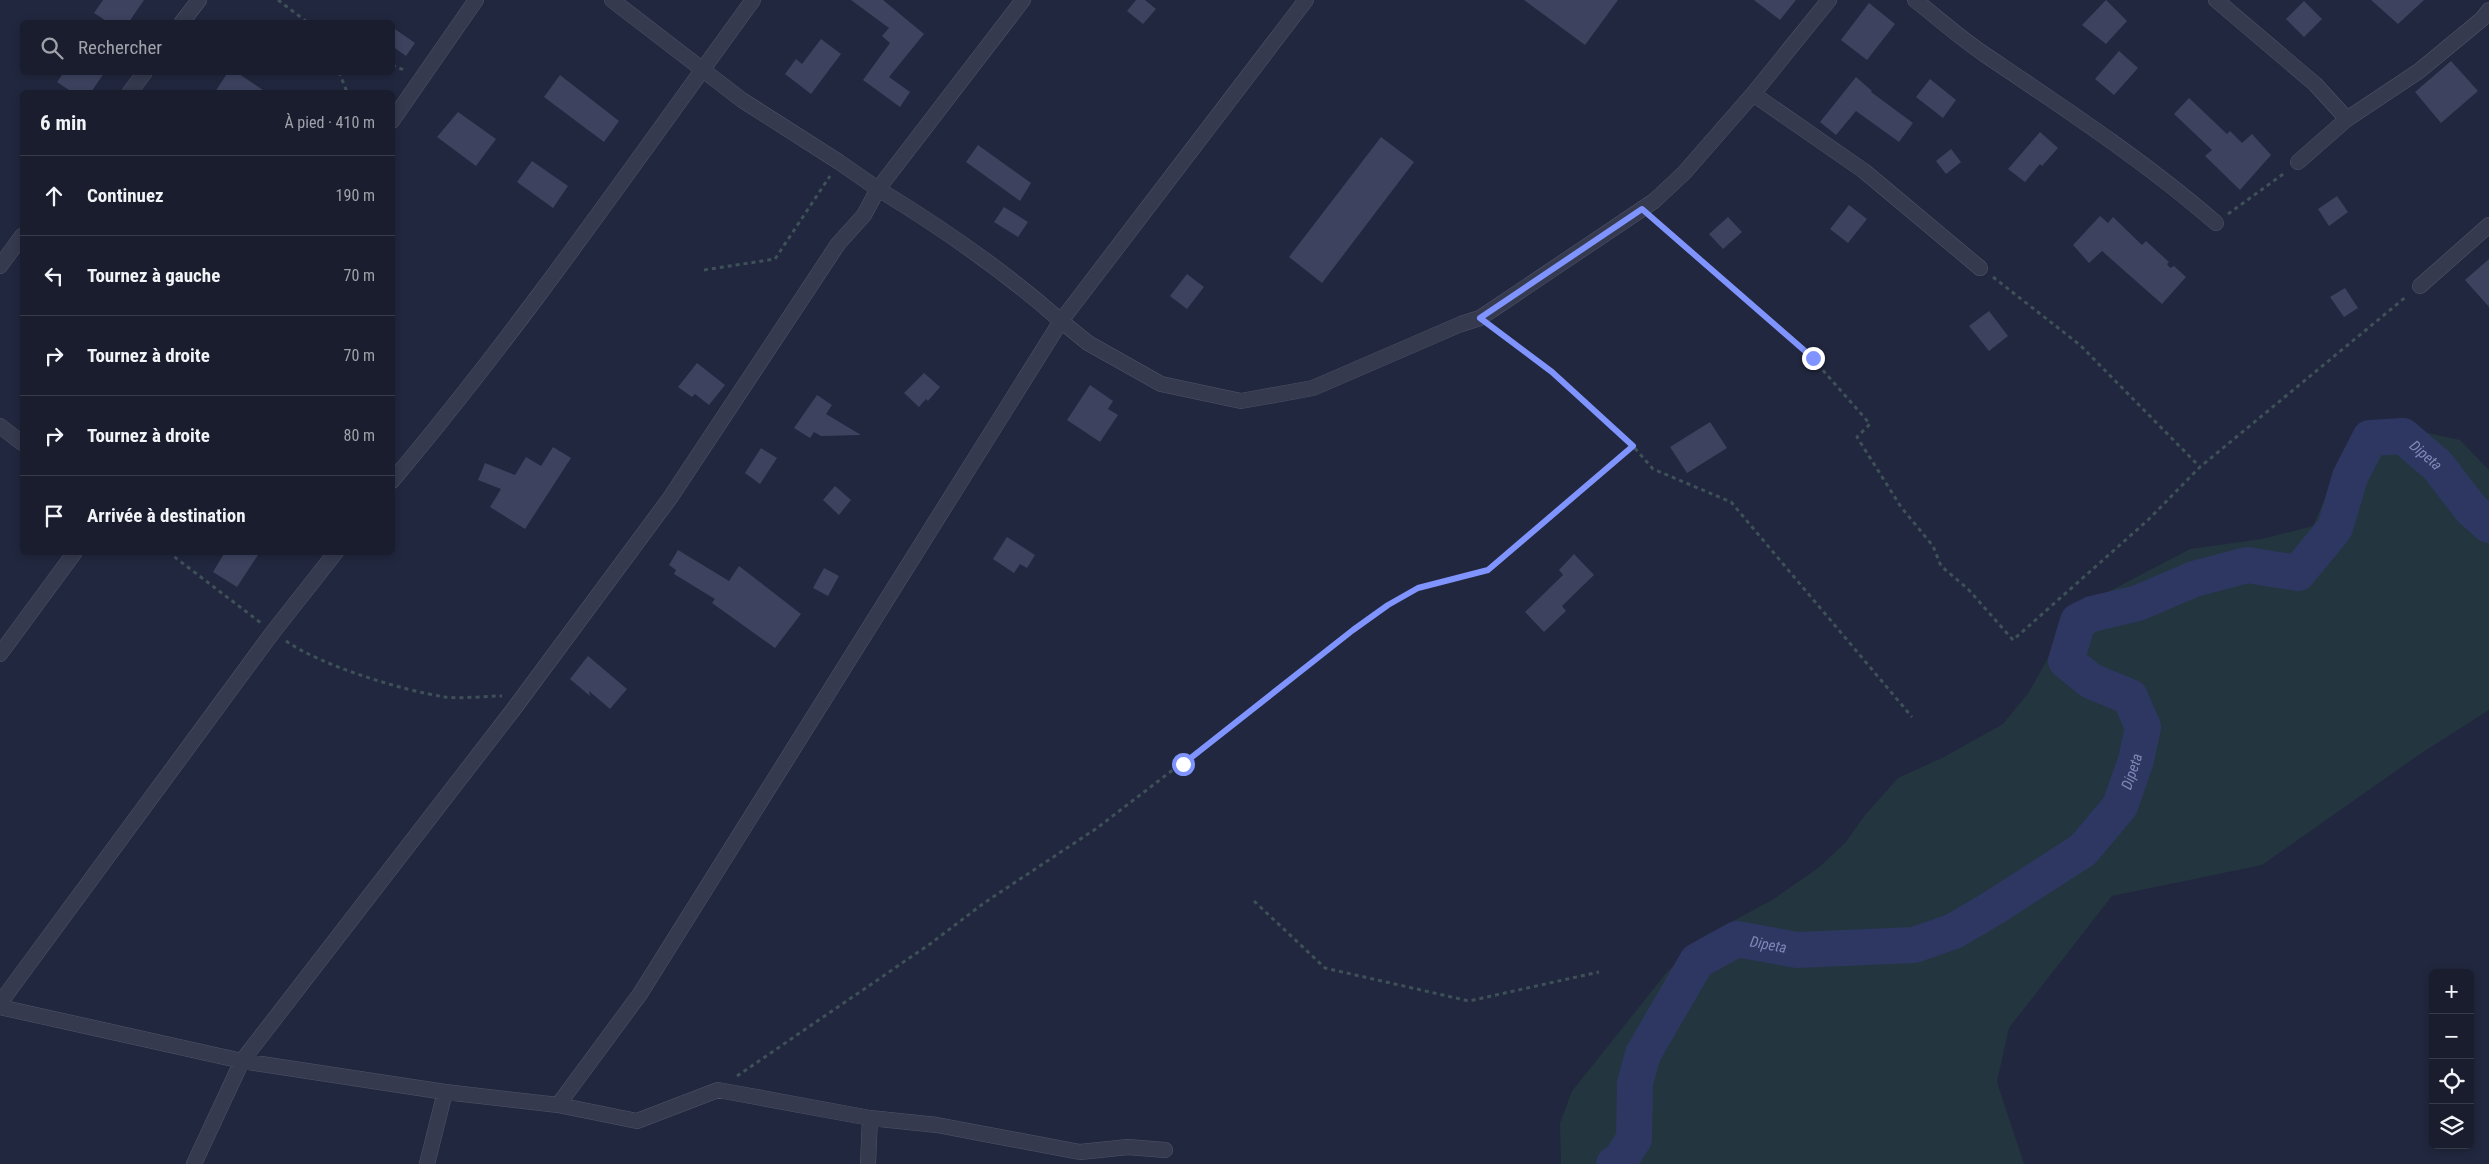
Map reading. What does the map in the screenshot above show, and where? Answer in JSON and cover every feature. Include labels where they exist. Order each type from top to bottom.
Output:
[{"type":"street","points":[[184,20],[199,0]]},
{"type":"street","points":[[395,118],[476,0]]},
{"type":"street","points":[[612,0],[742,100],[840,162],[878,189],[941,227],[1020,285],[1061,322],[1088,343],[1160,384],[1242,402],[1313,388],[1461,324],[1480,318],[1654,201],[1684,172],[1753,94],[1829,0]]},
{"type":"street","points":[[395,478],[439,426],[616,192],[753,0]]},
{"type":"street","points":[[194,1164],[242,1061],[524,695],[670,498],[838,244],[864,215],[878,189],[1023,0]]},
{"type":"street","points":[[558,1104],[640,994],[1061,322],[1306,0]]},
{"type":"street","points":[[1915,0],[1983,54],[2032,84],[2170,183],[2216,223]]},
{"type":"street","points":[[2216,0],[2315,84],[2347,118]]},
{"type":"street","points":[[2298,162],[2347,118],[2420,71],[2482,19],[2489,10]]},
{"type":"street","points":[[132,90],[143,75]]},
{"type":"street","points":[[1753,94],[1864,171],[1980,268]]},
{"type":"street","points":[[2420,286],[2489,225]]},
{"type":"street","points":[[0,266],[20,239]]},
{"type":"street","points":[[0,426],[20,441]]},
{"type":"street","points":[[0,654],[73,555]]},
{"type":"street","points":[[0,1003],[273,632],[334,555]]},
{"type":"street","points":[[0,1007],[242,1061],[444,1092],[558,1104],[637,1121],[718,1090],[870,1118],[938,1125],[1080,1152],[1128,1147],[1166,1150]]},
{"type":"street","points":[[427,1164],[444,1092]]},
{"type":"street","points":[[868,1164],[870,1118]]},
{"type":"path","points":[[278,0],[304,20]]},
{"type":"path","points":[[341,75],[346,90]]},
{"type":"path","points":[[704,270],[775,259],[840,162]]},
{"type":"path","points":[[2216,223],[2298,162]]},
{"type":"path","points":[[1642,209],[1813,358],[1870,424],[1857,437],[1901,507],[1933,546],[1941,566],[1968,589],[2013,640],[2148,520],[2200,467],[2420,286]]},
{"type":"path","points":[[1980,268],[2080,345],[2200,467]]},
{"type":"path","points":[[1480,318],[1552,372],[1633,446],[1653,469],[1730,502],[1912,717]]},
{"type":"path","points":[[718,1090],[930,944],[984,903],[1097,828],[1183,764],[1353,630],[1388,605],[1418,588],[1488,570],[1633,446]]},
{"type":"path","points":[[172,555],[273,632],[303,652],[377,680],[446,697],[524,695]]},
{"type":"path","points":[[1254,902],[1325,968],[1468,1001],[1599,972]]},
{"type":"shaded area","points":[[2369,420],[2460,440],[2489,470],[2489,710],[2420,754],[2262,865],[2112,896],[2009,1028],[1997,1082],[2024,1164],[1561,1164],[1560,1123],[1572,1091],[1667,972],[1705,936],[1772,900],[1818,868],[1845,843],[1865,815],[1898,778],[1944,757],[2003,724],[2029,692],[2048,658],[2066,614],[2190,549],[2262,539],[2313,526],[2349,443]]},
{"type":"building","points":[[103,0],[144,0],[130,20],[105,20],[94,13]]},
{"type":"building","points":[[851,0],[883,0],[924,34],[889,77],[910,92],[900,107],[863,80],[890,43],[882,36],[889,28]]},
{"type":"building","points":[[1136,0],[1145,0],[1156,9],[1143,24],[1127,11]]},
{"type":"building","points":[[1524,0],[1618,0],[1585,45]]},
{"type":"building","points":[[1754,0],[1796,0],[1780,20]]},
{"type":"building","points":[[2106,0],[2127,21],[2106,44],[2082,25]]},
{"type":"building","points":[[2371,0],[2424,0],[2398,24]]},
{"type":"building","points":[[2304,1],[2322,19],[2304,37],[2286,19]]},
{"type":"building","points":[[1869,3],[1895,24],[1867,60],[1841,40]]},
{"type":"building","points":[[395,29],[415,43],[406,56],[395,48]]},
{"type":"building","points":[[821,39],[841,54],[811,94],[785,74],[796,59],[802,64]]},
{"type":"building","points":[[2119,51],[2138,68],[2114,95],[2095,79]]},
{"type":"building","points":[[2451,61],[2478,91],[2441,123],[2415,92]]},
{"type":"building","points":[[62,75],[103,75],[92,90],[69,90],[57,82]]},
{"type":"building","points":[[226,75],[240,75],[263,90],[216,90]]},
{"type":"building","points":[[560,75],[619,121],[604,142],[544,97]]},
{"type":"building","points":[[1856,77],[1871,92],[1913,123],[1899,142],[1856,111],[1836,135],[1820,122]]},
{"type":"building","points":[[1930,79],[1956,100],[1943,118],[1916,97]]},
{"type":"building","points":[[2189,98],[2227,134],[2230,131],[2242,143],[2252,134],[2271,155],[2240,190],[2205,156],[2212,150],[2174,114]]},
{"type":"building","points":[[458,112],[496,139],[476,166],[437,137]]},
{"type":"building","points":[[2040,132],[2058,148],[2042,166],[2040,164],[2025,182],[2008,169]]},
{"type":"building","points":[[1381,137],[1414,162],[1322,283],[1289,257]]},
{"type":"building","points":[[978,145],[1031,183],[1020,201],[966,162]]},
{"type":"building","points":[[1951,149],[1961,162],[1946,174],[1936,161]]},
{"type":"building","points":[[532,161],[568,186],[553,208],[517,182]]},
{"type":"building","points":[[2337,196],[2348,212],[2329,226],[2318,209]]},
{"type":"building","points":[[1849,205],[1867,219],[1848,243],[1830,229]]},
{"type":"building","points":[[1004,207],[1028,222],[1018,237],[994,222]]},
{"type":"building","points":[[2100,216],[2108,223],[2113,217],[2142,245],[2146,241],[2169,262],[2167,264],[2170,268],[2174,266],[2186,277],[2162,304],[2102,251],[2089,263],[2073,245]]},
{"type":"building","points":[[1728,217],[1742,232],[1723,249],[1709,234]]},
{"type":"building","points":[[2489,259],[2489,307],[2465,280]]},
{"type":"building","points":[[1187,274],[1204,287],[1187,309],[1170,296]]},
{"type":"building","points":[[2345,288],[2358,308],[2344,317],[2330,297]]},
{"type":"building","points":[[1989,311],[2008,336],[1989,351],[1969,326]]},
{"type":"building","points":[[697,363],[725,385],[709,405],[695,394],[692,397],[678,387]]},
{"type":"building","points":[[924,373],[940,387],[928,401],[926,399],[919,407],[904,393]]},
{"type":"building","points":[[1090,385],[1113,401],[1108,409],[1118,415],[1100,442],[1067,420]]},
{"type":"building","points":[[817,395],[832,405],[826,414],[861,435],[821,436],[814,432],[810,438],[794,428]]},
{"type":"building","points":[[1710,422],[1727,448],[1687,473],[1670,447]]},
{"type":"building","points":[[553,447],[571,458],[525,529],[490,507],[501,489],[478,480],[485,463],[515,475],[526,457],[541,466]]},
{"type":"building","points":[[761,448],[777,458],[760,484],[745,473]]},
{"type":"building","points":[[835,486],[851,500],[839,515],[823,500]]},
{"type":"building","points":[[1007,537],[1035,555],[1027,568],[1020,564],[1014,573],[993,559]]},
{"type":"building","points":[[678,550],[729,581],[739,566],[801,614],[775,648],[712,603],[715,599],[674,574],[676,570],[669,565]]},
{"type":"building","points":[[1574,554],[1594,575],[1562,606],[1566,611],[1544,632],[1525,612],[1563,575],[1559,570]]},
{"type":"building","points":[[223,555],[258,555],[237,587],[213,572]]},
{"type":"building","points":[[824,568],[839,576],[828,596],[813,588]]},
{"type":"building","points":[[588,656],[627,689],[610,709],[589,691],[590,696],[570,679]]},
{"type":"waterway","name":"Dipeta","points":[[1614,1164],[1619,1162],[1634,1139],[1635,1083],[1643,1054],[1697,961],[1737,939],[1797,950],[1914,945],[1954,931],[2083,850],[2120,806],[2136,760],[2143,727],[2130,697],[2091,681],[2066,661],[2078,621],[2092,614],[2138,603],[2194,579],[2247,565],[2298,573],[2335,528],[2350,477],[2370,438],[2403,436],[2437,465],[2471,509],[2489,525]]},
{"type":"route","points":[[1183,764],[1353,630],[1388,605],[1418,588],[1488,570],[1633,446],[1552,372],[1480,318],[1642,209],[1813,358]]}]
